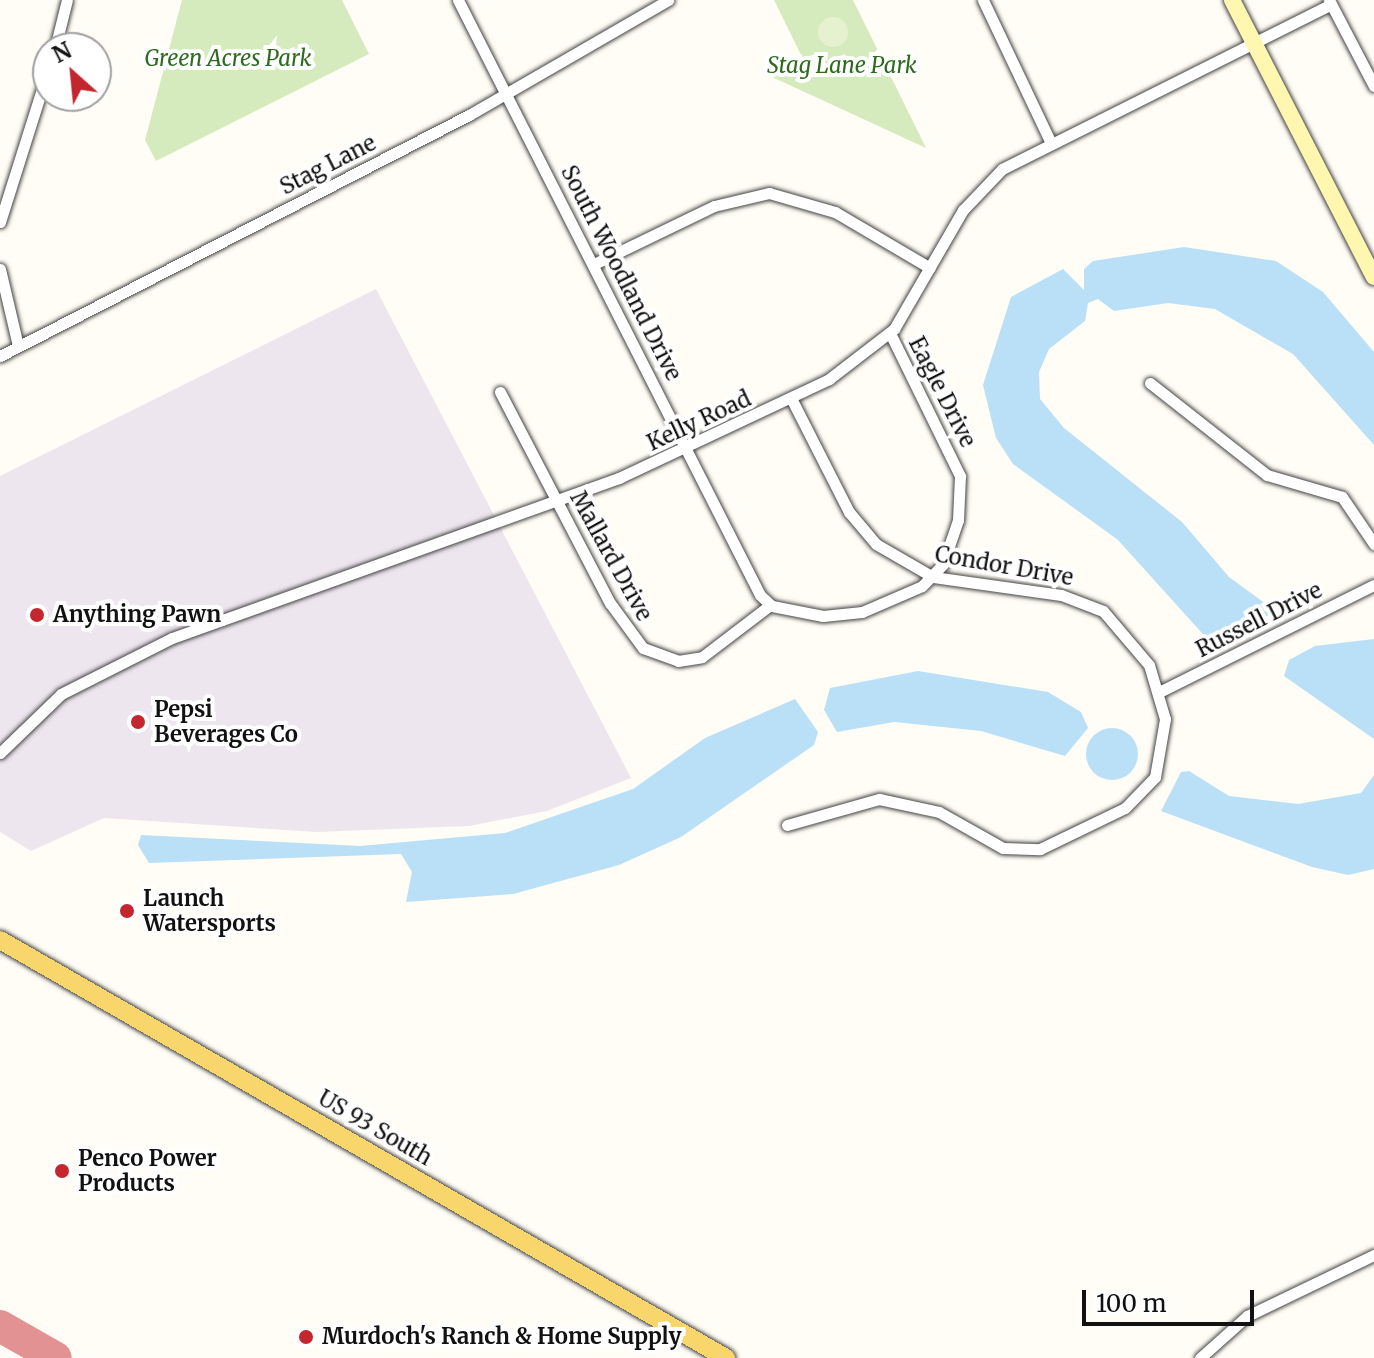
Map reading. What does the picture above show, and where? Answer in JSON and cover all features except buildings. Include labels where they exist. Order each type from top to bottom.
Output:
[{"type":"main road","points":[[1232,0],[1374,277]]},
{"type":"main road","name":"US 93 South","points":[[0,940],[726,1358]]},
{"type":"street","points":[[59,32],[67,0]]},
{"type":"street","name":"South Woodland Drive","points":[[458,0],[770,605]]},
{"type":"street","name":"Stag Lane","points":[[0,356],[506,93],[668,0]]},
{"type":"street","points":[[983,0],[1051,143]]},
{"type":"street","points":[[1330,2],[1374,86]]},
{"type":"street","name":"Kelly Road","points":[[0,753],[61,694],[172,638],[557,500],[687,449],[792,400],[856,363],[890,333],[975,195],[1002,169],[1255,44],[1330,2]]},
{"type":"street","points":[[0,222],[35,112]]},
{"type":"street","points":[[594,264],[714,206],[769,193],[835,212],[930,268]]},
{"type":"street","points":[[0,269],[18,346]]},
{"type":"street","name":"Eagle Drive","points":[[890,333],[960,476],[958,520],[933,577]]},
{"type":"street","points":[[1150,383],[1267,475],[1342,497],[1374,544]]},
{"type":"street","name":"Mallard Drive","points":[[500,392],[618,616],[654,655],[702,657],[770,605]]},
{"type":"street","name":"Condor Drive","points":[[792,400],[857,524],[895,560],[933,577],[1090,604],[1125,630],[1161,691]]},
{"type":"street","points":[[770,605],[823,616],[862,612],[933,577]]},
{"type":"street","name":"Russell Drive","points":[[1161,691],[1374,585]]},
{"type":"street","points":[[787,825],[879,799],[939,812],[1003,848],[1040,849],[1125,808],[1155,777],[1164,751],[1161,691]]},
{"type":"street","points":[[1200,1358],[1247,1316],[1374,1255]]},
{"type":"shaded area","points":[[376,289],[631,778],[547,811],[469,826],[316,832],[104,818],[31,851],[0,832],[0,476]]},
{"type":"green space","name":"Green Acres Park","points":[[182,0],[342,0],[369,54],[156,161],[145,140]]},
{"type":"green space","name":"Stag Lane Park","points":[[774,0],[853,0],[926,148],[770,76],[803,59]]},
{"type":"green space","points":[[833,17],[844,21],[848,32],[844,43],[833,47],[822,43],[818,32],[822,21]]},
{"type":"water","points":[[1184,247],[1276,261],[1323,292],[1374,352],[1374,445],[1293,354],[1215,309],[1168,303],[1114,311],[1098,299],[1088,303],[1085,321],[1049,349],[1039,372],[1040,399],[1064,428],[1182,522],[1229,577],[1266,604],[1271,614],[1210,642],[1118,540],[1013,464],[996,438],[983,385],[1011,297],[1063,269],[1084,290],[1084,269],[1093,261]]},
{"type":"water","points":[[1374,639],[1374,739],[1284,676],[1289,660],[1315,646]]},
{"type":"water","points":[[918,671],[1048,692],[1081,712],[1088,728],[1065,756],[981,731],[894,722],[837,732],[824,710],[830,688]]},
{"type":"water","points":[[795,699],[818,732],[814,745],[681,837],[619,865],[513,894],[406,902],[412,872],[401,854],[149,863],[138,845],[141,835],[360,846],[505,833],[633,789],[705,738]]},
{"type":"water","points":[[1112,728],[1130,736],[1138,754],[1130,772],[1112,780],[1094,772],[1086,754],[1094,736]]},
{"type":"water","points":[[1189,771],[1229,796],[1298,804],[1361,793],[1374,775],[1374,869],[1348,875],[1312,867],[1161,811],[1181,772]]},
{"type":"taxiway","points":[[0,1326],[56,1358]]},
{"type":"place","name":"Anything Pawn","points":[[37,615]]},
{"type":"place","name":"Pepsi Beverages Co","points":[[138,722]]},
{"type":"place","name":"Launch Watersports","points":[[127,911]]},
{"type":"place","name":"Penco Power Products","points":[[62,1171]]},
{"type":"place","name":"Murdoch's Ranch & Home Supply","points":[[306,1337]]}]
